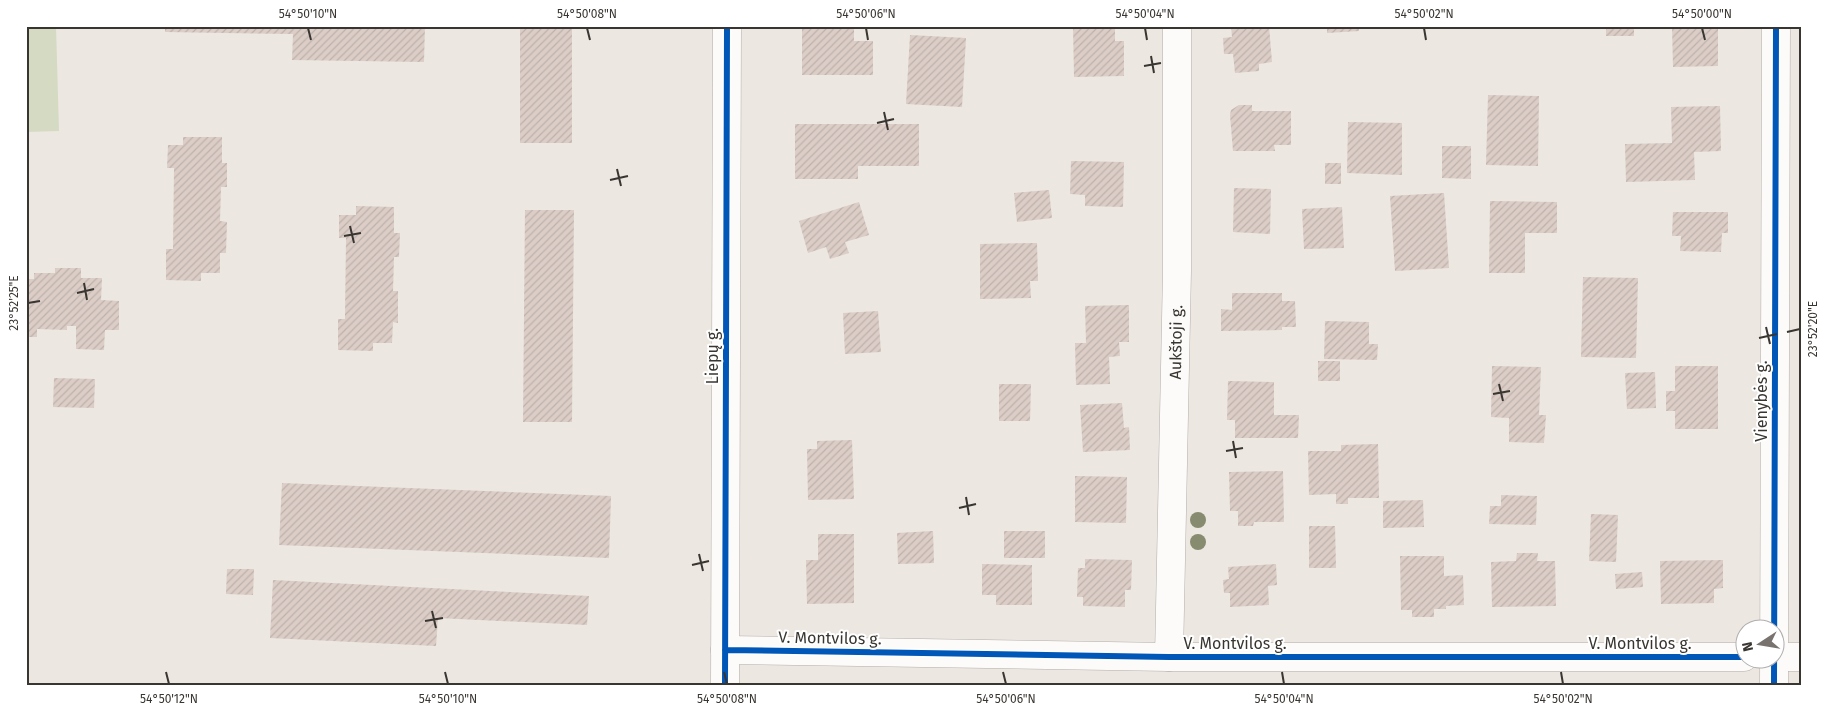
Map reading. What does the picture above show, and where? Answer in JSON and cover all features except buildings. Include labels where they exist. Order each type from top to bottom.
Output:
[{"type":"street","name":"Liepų g.","points":[[725,686],[727,26]]},
{"type":"street","name":"Aukštoji g.","points":[[1169,657],[1177,271],[1177,26]]},
{"type":"street","name":"Vienybės g.","points":[[1775,620],[1776,26]]},
{"type":"street","name":"V. Montvilos g.","points":[[725,650],[1169,657],[1734,657]]},
{"type":"street","points":[[1784,657],[1801,657]]},
{"type":"street","name":"Vienybės g.","points":[[1774,686],[1775,670]]},
{"type":"green space","points":[[26,26],[56,26],[59,131],[26,132]]},
{"type":"cycle path","points":[[725,686],[727,26]]},
{"type":"cycle path","points":[[1774,686],[1776,26]]},
{"type":"cycle path","points":[[725,650],[1169,657],[1734,657]]}]
